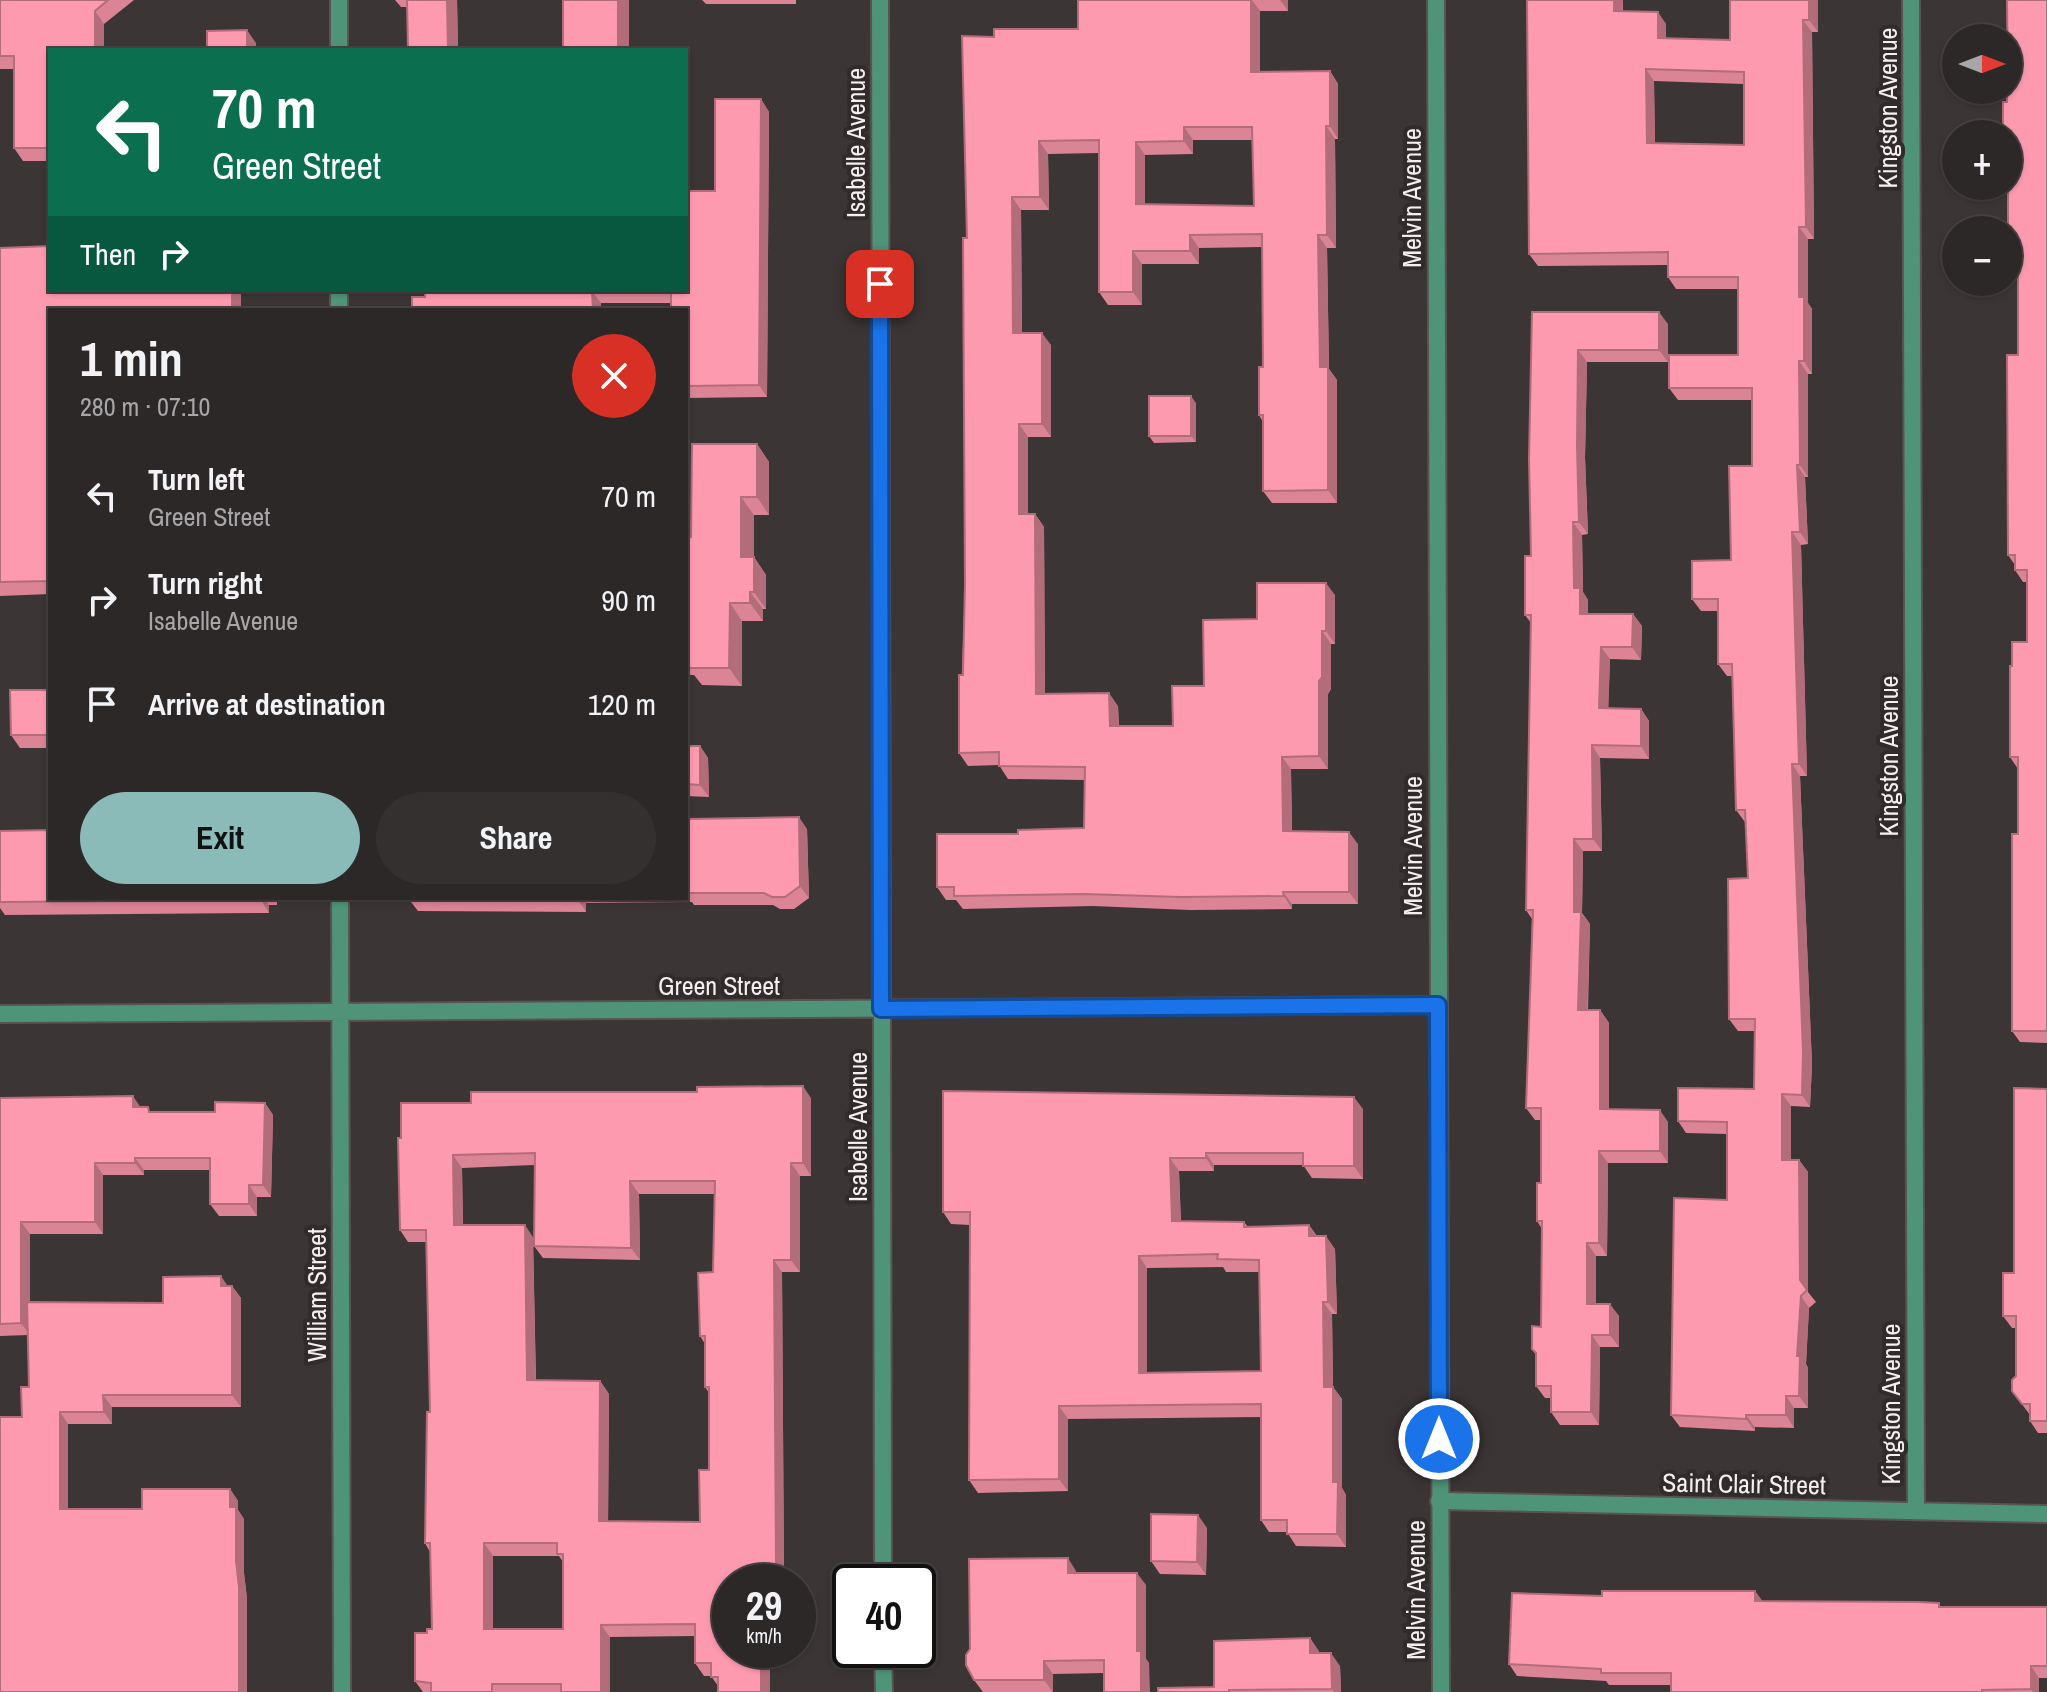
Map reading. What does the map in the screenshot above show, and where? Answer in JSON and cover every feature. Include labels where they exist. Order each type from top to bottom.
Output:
[{"type":"street","points":[[339,0],[339,48]]},
{"type":"street","name":"Isabelle Avenue","points":[[880,0],[883,1564]]},
{"type":"street","name":"Melvin Avenue","points":[[1436,0],[1441,1692]]},
{"type":"street","name":"Kingston Avenue","points":[[1911,0],[1916,1511]]},
{"type":"street","name":"William Street","points":[[340,900],[342,1692]]},
{"type":"street","name":"Green Street","points":[[0,1014],[1438,1005]]},
{"type":"street","name":"Saint Clair Street","points":[[1439,1501],[2047,1514]]},
{"type":"street","points":[[883,1668],[884,1692]]},
{"type":"building","points":[[0,0],[108,0],[95,11],[95,48],[48,48],[48,148],[14,148],[14,56],[0,56]]},
{"type":"building","points":[[407,0],[447,0],[448,48],[408,48]]},
{"type":"building","points":[[563,0],[618,0],[618,48],[563,48]]},
{"type":"building","points":[[1078,0],[1251,0],[1251,72],[1330,71],[1330,126],[1326,126],[1327,235],[1318,235],[1320,367],[1328,367],[1328,490],[1263,491],[1263,415],[1259,415],[1259,367],[1263,367],[1262,234],[1190,235],[1190,251],[1133,251],[1133,292],[1099,292],[1099,140],[1039,141],[1040,197],[1012,197],[1013,333],[1042,333],[1042,424],[1019,424],[1019,514],[1035,514],[1036,694],[1109,693],[1110,726],[1173,726],[1172,686],[1204,686],[1203,620],[1257,619],[1257,583],[1326,583],[1326,631],[1322,631],[1322,677],[1319,681],[1319,756],[1282,757],[1283,831],[1349,832],[1349,892],[1283,892],[1284,896],[954,896],[954,887],[937,887],[937,834],[1018,834],[1018,830],[1084,828],[1085,767],[999,766],[999,752],[959,753],[959,675],[963,675],[965,584],[963,238],[967,238],[962,36],[994,37],[994,29],[1078,29]],"holes":[[[1184,127],[1252,127],[1254,206],[1136,204],[1136,142],[1184,141]]]},
{"type":"building","points":[[1527,0],[1614,0],[1614,11],[1658,12],[1658,38],[1730,40],[1730,0],[1809,0],[1809,20],[1803,20],[1806,227],[1799,227],[1799,297],[1804,297],[1804,361],[1799,361],[1800,465],[1797,465],[1800,532],[1792,532],[1799,764],[1792,764],[1802,1095],[1782,1094],[1782,1160],[1799,1160],[1800,1280],[1807,1290],[1801,1296],[1797,1356],[1800,1356],[1799,1396],[1786,1396],[1786,1415],[1746,1415],[1746,1419],[1671,1415],[1674,1198],[1727,1200],[1727,1122],[1678,1121],[1678,1088],[1754,1089],[1755,1019],[1729,1019],[1728,879],[1748,878],[1745,810],[1736,810],[1732,664],[1718,664],[1718,599],[1692,599],[1692,561],[1731,560],[1729,466],[1752,466],[1752,388],[1669,388],[1669,355],[1738,355],[1738,277],[1668,277],[1668,252],[1529,254]],"holes":[[[1646,69],[1744,72],[1744,145],[1647,143]]]},
{"type":"building","points":[[2007,0],[2047,0],[2047,1031],[2012,1031],[2012,834],[2018,834],[2018,757],[2010,757],[2010,666],[2012,642],[2027,642],[2027,570],[2015,570],[2015,555],[2008,555],[2007,355],[2018,355],[2022,216],[2008,216],[2008,200],[2022,200],[2022,120],[2003,120],[2003,104],[2022,104],[2022,24],[2007,24]]},
{"type":"building","points":[[247,30],[247,48],[207,48],[207,31]]},
{"type":"building","points":[[715,99],[761,99],[759,385],[688,386],[688,308],[671,308],[671,292],[688,292],[688,191],[715,191]]},
{"type":"building","points":[[48,246],[48,292],[232,292],[232,308],[48,308],[48,581],[0,582],[0,248]]},
{"type":"building","points":[[425,292],[592,292],[593,308],[412,308],[412,297],[425,297]]},
{"type":"building","points":[[1532,312],[1659,312],[1659,350],[1578,350],[1579,522],[1573,522],[1574,588],[1580,588],[1580,614],[1633,614],[1632,647],[1601,647],[1599,708],[1641,709],[1641,746],[1592,745],[1593,839],[1574,839],[1574,912],[1581,912],[1578,1010],[1600,1010],[1600,1109],[1660,1110],[1660,1151],[1599,1151],[1599,1243],[1587,1243],[1587,1304],[1610,1304],[1610,1335],[1592,1335],[1591,1412],[1551,1412],[1551,1386],[1536,1386],[1536,1353],[1532,1349],[1532,1326],[1541,1327],[1542,1221],[1537,1221],[1537,1183],[1541,1183],[1541,1108],[1526,1108],[1533,910],[1526,910],[1531,615],[1525,615],[1525,556],[1531,556]]},
{"type":"building","points":[[1149,396],[1191,396],[1191,436],[1149,436]]},
{"type":"building","points":[[692,444],[757,444],[757,497],[741,497],[741,557],[754,557],[754,592],[750,592],[750,603],[730,603],[729,668],[689,668],[688,537],[691,537]]},
{"type":"building","points":[[10,690],[48,690],[48,735],[11,735]]},
{"type":"building","points":[[688,746],[700,746],[700,785],[688,784]]},
{"type":"building","points":[[799,817],[800,886],[785,897],[772,897],[764,893],[688,893],[689,819]]},
{"type":"building","points":[[48,830],[48,900],[260,900],[0,902],[0,831]]},
{"type":"building","points":[[803,1086],[803,1163],[791,1163],[791,1260],[774,1260],[776,1564],[712,1564],[712,1668],[761,1668],[761,1692],[718,1692],[718,1677],[711,1677],[711,1663],[695,1663],[695,1624],[601,1625],[601,1692],[561,1692],[561,1684],[492,1684],[492,1692],[431,1692],[431,1683],[415,1681],[415,1633],[427,1633],[427,1629],[432,1629],[430,1543],[425,1543],[427,1412],[430,1412],[426,1230],[400,1230],[398,1138],[401,1138],[401,1103],[471,1103],[471,1092],[697,1092],[697,1087]],"holes":[[[535,1153],[534,1246],[631,1248],[630,1181],[715,1181],[713,1272],[698,1273],[700,1336],[705,1336],[705,1387],[709,1387],[709,1470],[699,1470],[700,1522],[599,1521],[600,1381],[527,1380],[525,1225],[454,1225],[453,1155]],[[484,1543],[557,1543],[557,1554],[563,1554],[563,1629],[484,1629]]]},
{"type":"building","points":[[2014,1088],[2047,1089],[2047,1421],[2030,1421],[2030,1404],[2022,1404],[2012,1391],[2012,1380],[2016,1376],[2016,1316],[2003,1316],[2003,1273],[2014,1273]]},
{"type":"building","points":[[943,1091],[1354,1097],[1354,1166],[1303,1166],[1303,1153],[1206,1153],[1206,1158],[1170,1158],[1172,1221],[1244,1222],[1244,1227],[1309,1225],[1309,1236],[1326,1236],[1328,1302],[1323,1302],[1324,1387],[1333,1387],[1333,1482],[1338,1482],[1337,1534],[1287,1534],[1287,1520],[1261,1520],[1261,1404],[1059,1406],[1059,1479],[969,1480],[970,1212],[943,1212]],"holes":[[[1218,1254],[1217,1259],[1259,1260],[1261,1371],[1139,1373],[1139,1256]]]},
{"type":"building","points":[[133,1096],[133,1107],[148,1107],[149,1112],[215,1112],[215,1102],[265,1103],[263,1185],[249,1185],[249,1204],[210,1204],[210,1158],[135,1158],[135,1163],[95,1163],[95,1222],[21,1222],[21,1323],[0,1324],[0,1098]]},
{"type":"building","points":[[221,1276],[221,1286],[232,1286],[232,1395],[103,1395],[104,1412],[60,1412],[60,1509],[142,1509],[142,1489],[230,1489],[230,1507],[236,1507],[239,1692],[0,1692],[0,1417],[22,1417],[21,1387],[29,1387],[27,1302],[163,1303],[163,1277]]},
{"type":"building","points":[[1151,1514],[1198,1515],[1197,1562],[1151,1561]]},
{"type":"building","points":[[1068,1558],[1068,1573],[1137,1573],[1137,1651],[1141,1651],[1141,1692],[1104,1692],[1104,1660],[1044,1661],[1044,1680],[974,1680],[966,1665],[966,1655],[970,1649],[969,1559]]},
{"type":"building","points":[[1602,1591],[1755,1591],[1755,1601],[2047,1607],[2047,1666],[2031,1666],[2031,1689],[1982,1692],[1671,1692],[1671,1673],[1601,1673],[1601,1669],[1509,1664],[1512,1593],[1602,1596]]},
{"type":"building","points":[[1310,1638],[1310,1653],[1331,1653],[1332,1689],[1158,1692],[1158,1688],[1214,1687],[1214,1641]]},
{"type":"route","points":[[880,284],[881,1009],[1438,1005],[1439,1439]]}]
